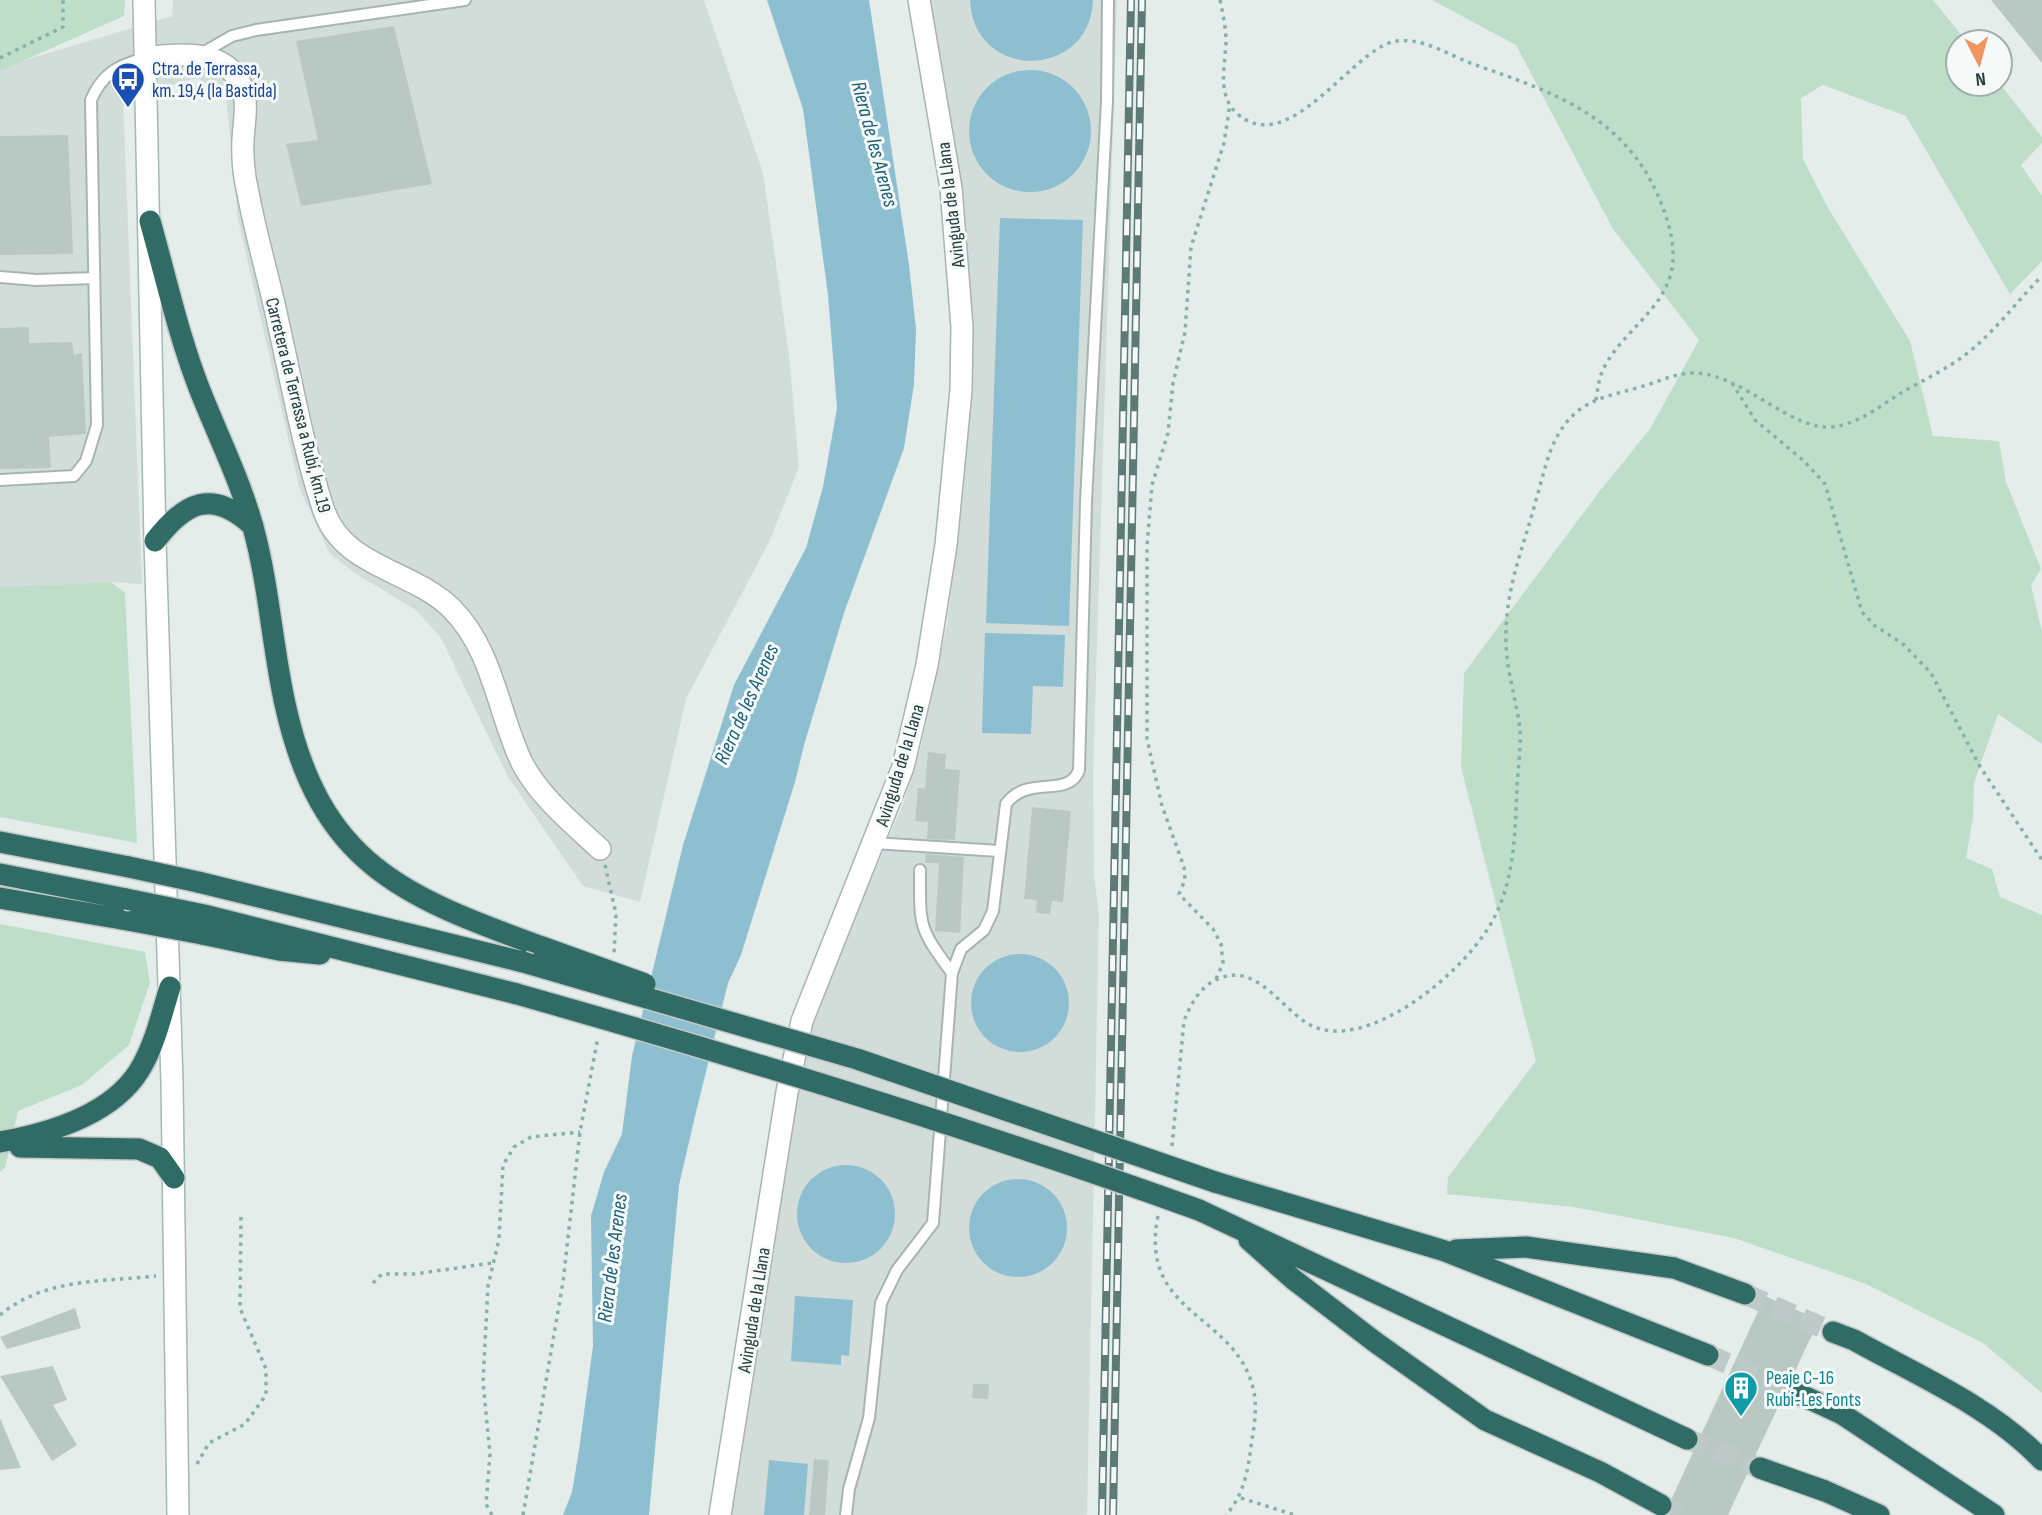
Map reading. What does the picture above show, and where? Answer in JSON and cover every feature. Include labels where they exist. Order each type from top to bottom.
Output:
[{"type":"highway","points":[[150,221],[192,368],[236,475],[253,526],[285,704],[307,777],[325,811],[357,851],[417,897],[479,925],[674,995],[716,1017]]},
{"type":"highway","points":[[155,541],[177,514],[205,504],[222,506],[253,526]]},
{"type":"highway","points":[[0,842],[198,882],[523,962],[716,1017],[994,1104],[1215,1182],[1446,1251],[1708,1354]]},
{"type":"highway","points":[[0,873],[126,899],[203,924],[384,959],[517,994],[693,1044],[995,1138],[1229,1223],[1338,1277],[1687,1439]]},
{"type":"highway","points":[[0,898],[132,921],[203,924]]},
{"type":"highway","points":[[0,1144],[61,1127],[94,1110],[124,1088],[148,1054],[170,987]]},
{"type":"highway","points":[[0,1144],[139,1149],[160,1158],[174,1178]]},
{"type":"highway","points":[[1229,1223],[1303,1287],[1485,1420],[1661,1505]]},
{"type":"highway","points":[[1446,1251],[1526,1247],[1674,1268],[1745,1294]]},
{"type":"highway","points":[[1833,1332],[1854,1340],[1987,1416],[2027,1444],[2042,1460]]},
{"type":"highway","points":[[1799,1394],[1842,1414],[1994,1515]]},
{"type":"highway","points":[[1760,1468],[1825,1491],[1880,1515]]},
{"type":"street","points":[[144,0],[155,541],[170,987],[178,1506]]},
{"type":"street","name":"Avinguda de la Llana","points":[[720,1515],[787,1091],[802,1021],[909,748],[927,665],[946,545],[961,390],[958,249],[951,188],[919,0]]},
{"type":"street","name":"Carretera de Terrassa a Rubí, km.19","points":[[145,58],[197,56],[221,62],[237,77],[246,100],[243,155],[248,194],[299,417],[328,522],[354,552],[430,593],[463,621],[480,651],[523,764],[537,787],[600,849]]},
{"type":"lane","points":[[197,56],[232,36],[256,30],[465,0]]},
{"type":"lane","points":[[846,1515],[849,1489],[869,1418],[881,1303],[897,1270],[933,1223],[952,973],[961,949],[990,921],[997,895],[1002,817],[1012,796],[1026,788],[1067,785],[1075,779],[1079,770],[1086,501],[1107,101],[1108,0]]},
{"type":"lane","points":[[0,480],[74,476],[86,461],[97,425],[91,100],[104,76],[125,63],[145,58]]},
{"type":"lane","points":[[0,277],[36,280],[94,278]]},
{"type":"lane","points":[[874,843],[999,851]]},
{"type":"lane","points":[[920,870],[920,921],[929,942],[952,973]]},
{"type":"path","points":[[0,58],[63,27],[63,0]]},
{"type":"path","points":[[1220,0],[1226,35],[1224,85],[1230,104],[1240,117],[1250,121],[1270,123],[1282,120],[1318,102],[1377,49],[1396,41],[1409,41],[1449,53],[1553,94],[1596,118],[1621,137],[1642,163],[1656,190],[1672,241],[1673,262],[1667,287],[1654,308],[1605,364],[1596,400]]},
{"type":"path","points":[[1170,1157],[1184,1021],[1197,996],[1216,979],[1223,963],[1221,944],[1213,929],[1180,894],[1185,880],[1184,867],[1162,806],[1147,739],[1147,546],[1152,485],[1168,433],[1173,383],[1185,332],[1191,247],[1224,143],[1230,104]]},
{"type":"path","points":[[1216,979],[1227,976],[1247,978],[1267,989],[1314,1027],[1340,1031],[1381,1018],[1428,992],[1467,958],[1480,942],[1496,915],[1506,885],[1516,824],[1520,743],[1506,652],[1509,589],[1556,435],[1571,417],[1596,400],[1684,374],[1705,374],[1732,383],[1811,424],[1826,427],[1845,424],[1877,409],[1965,355],[2042,276]]},
{"type":"path","points":[[1732,383],[1755,420],[1818,474],[1828,492],[1862,612],[1874,625],[1903,643],[1931,673],[1979,765],[2042,860]]},
{"type":"path","points":[[600,849],[613,891],[616,914],[612,961]]},
{"type":"path","points":[[523,1515],[563,1282],[580,1132],[601,1025]]},
{"type":"path","points":[[492,1515],[486,1504],[490,1454],[483,1382],[492,1263],[499,1239],[501,1178],[506,1156],[514,1147],[531,1137],[580,1132]]},
{"type":"path","points":[[1159,1212],[1154,1251],[1165,1281],[1185,1307],[1240,1357],[1253,1385],[1255,1399],[1252,1438],[1240,1497],[1226,1515]]},
{"type":"path","points":[[178,1506],[209,1443],[245,1424],[266,1395],[265,1370],[240,1308],[241,1214]]},
{"type":"path","points":[[373,1283],[382,1274],[415,1274],[492,1263]]},
{"type":"path","points":[[0,1315],[28,1296],[60,1285],[175,1274]]},
{"type":"path","points":[[1240,1497],[1295,1515]]},
{"type":"shaded area","points":[[173,0],[704,0],[763,173],[789,355],[799,467],[769,542],[686,699],[640,902],[583,886],[508,777],[441,638],[416,610],[356,574],[330,554],[300,490],[238,219],[226,96],[197,78],[123,98],[142,584],[111,582],[0,587],[0,71],[15,63],[172,16]]},
{"type":"shaded area","points":[[927,0],[1117,0],[1093,774],[1094,875],[1099,914],[1087,1515],[729,1515],[780,1177],[816,1010],[903,804],[920,750],[947,624],[963,491],[970,397]]},
{"type":"green space","points":[[0,0],[125,0],[124,16],[0,71]]},
{"type":"green space","points":[[1432,0],[1933,0],[1956,28],[1944,28],[1944,98],[2011,98],[2042,137],[2042,143],[2021,165],[2042,196],[2042,261],[2010,294],[1906,116],[1823,85],[1801,98],[1803,159],[1828,208],[1910,341],[1933,436],[1999,441],[2006,482],[2041,569],[2031,585],[2042,632],[2042,744],[1998,714],[1974,783],[1973,817],[1966,858],[1992,869],[2000,897],[2042,915],[2042,1393],[1983,1343],[1866,1284],[1734,1238],[1574,1207],[1447,1194],[1448,1177],[1536,1061],[1461,767],[1464,673],[1599,492],[1650,429],[1699,340],[1613,229],[1516,45]]},
{"type":"green space","points":[[111,582],[125,593],[137,843],[0,817],[0,587]]},
{"type":"green space","points":[[0,924],[145,952],[150,983],[129,1045],[82,1085],[18,1111],[5,1168],[0,1172]]},
{"type":"water","name":"Riera de les Arenes","points":[[767,0],[869,0],[909,265],[916,329],[914,384],[904,448],[844,613],[741,955],[728,983],[696,1112],[679,1185],[649,1515],[563,1515],[572,1492],[593,1346],[591,1216],[604,1172],[622,1134],[632,1056],[683,845],[734,685],[806,548],[823,487],[837,408],[828,295],[803,109]]},
{"type":"water","points":[[970,0],[1093,0],[1087,27],[1073,46],[1054,57],[1032,61],[1009,57],[990,46],[976,27]]},
{"type":"water","points":[[1030,70],[1053,74],[1073,88],[1087,108],[1091,131],[1087,154],[1073,174],[1053,188],[1030,192],[1007,188],[987,174],[973,154],[969,131],[973,108],[987,88],[1007,74]]},
{"type":"water","points":[[1000,218],[1083,220],[1069,626],[986,623]]},
{"type":"water","points":[[985,633],[1065,635],[1063,687],[1033,686],[1031,734],[982,733]]},
{"type":"water","points":[[1020,954],[1039,958],[1055,968],[1065,984],[1069,1003],[1065,1022],[1055,1038],[1039,1048],[1020,1052],[1001,1048],[985,1038],[975,1022],[971,1003],[975,984],[985,968],[1001,958]]},
{"type":"water","points":[[846,1165],[865,1169],[881,1179],[891,1195],[895,1214],[891,1233],[881,1249],[865,1259],[846,1263],[827,1259],[811,1249],[801,1233],[797,1214],[801,1195],[811,1179],[827,1169]]},
{"type":"water","points":[[1018,1179],[1037,1183],[1053,1193],[1063,1209],[1067,1228],[1063,1247],[1053,1263],[1037,1273],[1018,1277],[999,1273],[983,1263],[973,1247],[969,1228],[973,1209],[983,1193],[999,1183]]},
{"type":"water","points":[[795,1296],[853,1300],[849,1356],[841,1355],[841,1365],[791,1361]]},
{"type":"water","points":[[769,1460],[808,1464],[804,1515],[764,1515]]},
{"type":"building","points":[[1991,0],[2042,0],[2042,63],[2014,28]]},
{"type":"building","points":[[394,26],[432,184],[301,206],[286,144],[318,140],[296,41]]},
{"type":"building","points":[[68,135],[73,254],[0,255],[0,136]]},
{"type":"building","points":[[29,327],[29,343],[72,342],[74,355],[82,353],[86,434],[49,437],[51,468],[0,469],[0,328]]},
{"type":"building","points":[[928,752],[946,754],[945,769],[960,770],[955,840],[927,839],[928,822],[915,821],[918,788],[925,788]]},
{"type":"building","points":[[1032,807],[1071,811],[1063,902],[1052,901],[1050,914],[1036,913],[1037,900],[1024,899]]},
{"type":"building","points":[[926,854],[964,857],[960,933],[935,931],[939,863],[925,863]]},
{"type":"building","name":"Peaje C-16 Rubí-Les Fonts","points":[[1765,1296],[1819,1320],[1755,1456],[1748,1463],[1748,1472],[1728,1515],[1669,1515],[1674,1505],[1672,1498]]},
{"type":"building","points":[[75,1308],[81,1328],[7,1349],[0,1337]]},
{"type":"building","points":[[53,1366],[67,1400],[53,1405],[77,1445],[52,1461],[0,1376]]},
{"type":"building","points":[[973,1384],[989,1384],[988,1399],[972,1398]]},
{"type":"building","points":[[0,1418],[21,1468],[0,1470]]},
{"type":"building","points":[[814,1459],[829,1460],[825,1515],[809,1515]]},
{"type":"tunnel","points":[[1745,1294],[1833,1332]]},
{"type":"tunnel","points":[[1708,1355],[1799,1394]]},
{"type":"tunnel","points":[[1687,1439],[1760,1468]]},
{"type":"tunnel","points":[[1661,1505],[1681,1515]]},
{"type":"railway","points":[[1102,1515],[1131,0]]},
{"type":"railway","points":[[1113,1515],[1142,0]]},
{"type":"place","name":"Ctra. de Terrassa, km. 19,4 (la Bastida)","points":[[128,109]]},
{"type":"place","name":"Peaje C-16 Rubí-Les Fonts","points":[[1741,1418]]}]
